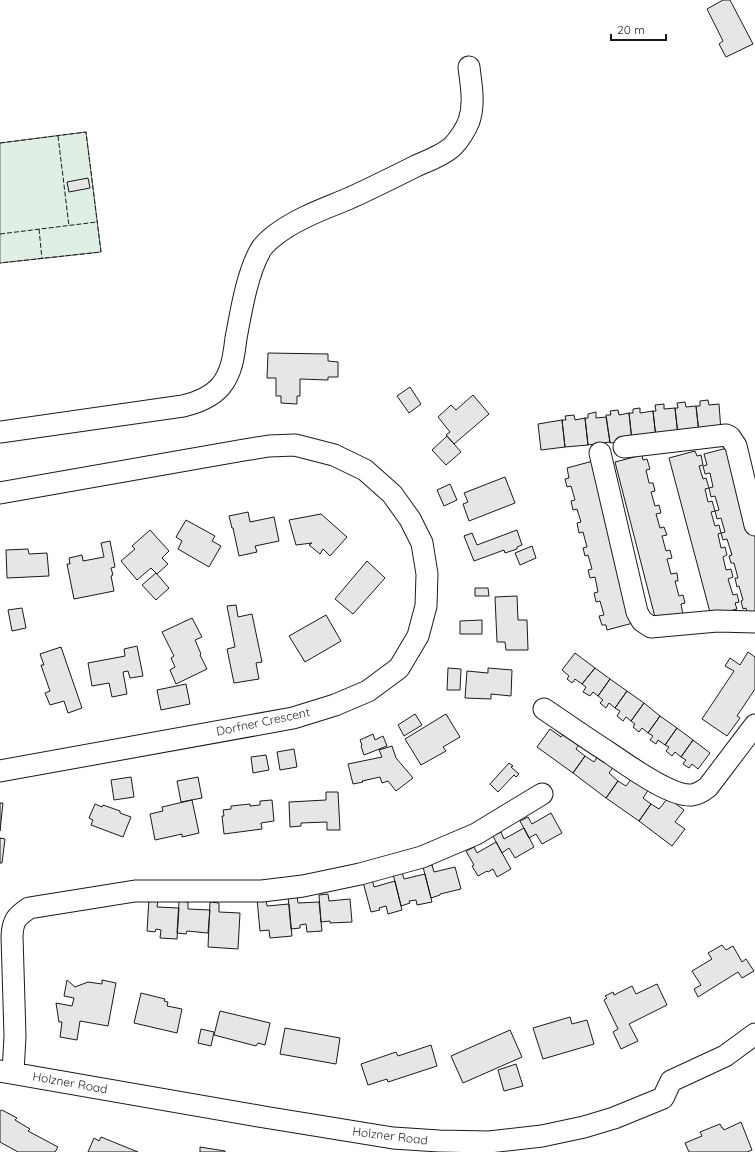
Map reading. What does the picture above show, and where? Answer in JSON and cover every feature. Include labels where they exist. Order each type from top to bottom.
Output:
[{"type":"street","points":[[0,432],[183,406],[194,403],[208,396],[220,387],[229,373],[233,360],[240,317],[251,270],[260,250],[275,235],[295,222],[435,158],[452,147],[469,121],[473,101],[469,67]]},
{"type":"street","points":[[624,447],[726,435],[736,446],[755,525]]},
{"type":"street","name":"Dorfner Crescent","points":[[0,493],[244,450],[269,446],[295,445],[334,455],[365,470],[392,494],[410,519],[422,543],[427,574],[426,606],[418,636],[399,668],[368,692],[336,705],[293,718],[0,771]]},
{"type":"street","points":[[600,452],[637,612],[642,621],[650,627],[717,621],[755,622]]},
{"type":"street","points":[[544,709],[647,778],[682,794],[692,795],[701,793],[708,787],[755,725]]},
{"type":"street","points":[[6,1072],[15,1036],[13,925],[19,915],[29,908],[135,891],[262,891],[303,886],[422,856],[476,834],[542,794]]},
{"type":"street","name":"Holzner Road","points":[[6,1072],[393,1138],[489,1142],[542,1136],[614,1118],[662,1098],[672,1080],[725,1056],[755,1034]]},
{"type":"green space","points":[[86,132],[101,252],[0,263],[0,143]]},
{"type":"building","points":[[723,0],[730,0],[753,44],[726,57],[719,44],[723,41],[707,9]]},
{"type":"building","points":[[88,178],[90,188],[69,192],[67,182]]},
{"type":"building","points":[[268,353],[328,354],[328,361],[338,362],[338,377],[328,377],[328,380],[300,379],[300,396],[297,396],[297,404],[281,403],[281,396],[276,396],[276,378],[267,378]]},
{"type":"building","points":[[410,387],[421,404],[409,413],[397,396]]},
{"type":"building","points":[[473,395],[489,414],[454,444],[446,435],[450,432],[438,417],[451,405],[456,410]]},
{"type":"building","points":[[708,400],[709,405],[719,404],[721,431],[699,433],[696,406],[700,406],[700,401]]},
{"type":"building","points":[[685,402],[686,407],[696,406],[699,433],[678,435],[675,408],[678,408],[677,403]]},
{"type":"building","points":[[664,404],[664,409],[675,408],[678,435],[656,438],[653,411],[656,411],[655,405]]},
{"type":"building","points":[[640,408],[640,413],[653,411],[656,438],[632,441],[629,413],[633,413],[633,409]]},
{"type":"building","points":[[618,410],[619,415],[629,413],[632,441],[610,443],[606,415],[611,415],[610,411]]},
{"type":"building","points":[[596,412],[596,418],[606,417],[610,442],[588,445],[585,418],[588,418],[588,414]]},
{"type":"building","points":[[574,415],[575,420],[585,418],[588,445],[565,447],[562,420],[566,420],[565,416]]},
{"type":"building","points":[[562,420],[565,447],[541,450],[538,424]]},
{"type":"building","points":[[447,436],[461,452],[446,465],[432,450]]},
{"type":"building","points":[[731,447],[755,537],[755,612],[747,614],[746,608],[743,609],[741,601],[743,600],[739,586],[737,587],[735,578],[738,578],[734,563],[731,563],[729,556],[732,555],[727,539],[723,540],[721,533],[725,532],[721,518],[717,519],[715,511],[719,510],[715,496],[711,497],[709,488],[713,487],[710,473],[705,474],[703,466],[707,465],[704,454]]},
{"type":"building","points":[[695,451],[697,456],[701,455],[703,465],[699,466],[703,479],[706,478],[709,488],[705,489],[708,502],[712,501],[715,511],[711,512],[715,526],[719,525],[721,533],[718,534],[721,548],[725,547],[727,555],[723,557],[726,570],[731,569],[733,577],[728,579],[733,595],[737,594],[739,602],[735,603],[737,609],[711,616],[669,458]]},
{"type":"building","points":[[642,455],[643,460],[647,459],[650,469],[646,470],[649,483],[653,483],[655,491],[651,492],[655,506],[659,505],[661,513],[656,514],[660,528],[664,527],[667,535],[662,536],[666,551],[670,550],[672,558],[667,559],[671,574],[677,573],[678,581],[675,581],[679,596],[683,595],[685,603],[681,604],[683,615],[656,621],[615,462]]},
{"type":"building","points":[[593,461],[633,623],[607,630],[606,625],[602,625],[599,616],[604,615],[600,601],[596,602],[594,593],[598,592],[595,577],[590,578],[588,570],[592,569],[588,555],[585,556],[583,548],[587,547],[583,532],[579,533],[577,523],[581,522],[577,509],[573,510],[571,501],[575,500],[571,486],[567,487],[565,479],[569,478],[567,468]]},
{"type":"building","points":[[505,477],[515,503],[469,521],[463,504],[468,502],[464,493]]},
{"type":"building","points":[[450,484],[457,500],[444,506],[437,490]]},
{"type":"building","points":[[248,512],[250,522],[274,517],[279,541],[255,546],[257,552],[239,556],[229,516]]},
{"type":"building","points":[[321,514],[347,537],[330,556],[323,549],[320,554],[309,545],[312,543],[296,545],[289,520]]},
{"type":"building","points":[[186,520],[215,536],[212,541],[221,546],[209,567],[178,549],[182,541],[176,537]]},
{"type":"building","points":[[150,530],[169,551],[162,558],[168,564],[157,574],[151,568],[137,580],[121,561],[135,549],[132,546]]},
{"type":"building","points":[[517,530],[522,545],[517,547],[517,549],[505,553],[504,550],[474,561],[464,536],[472,533],[477,545]]},
{"type":"building","points":[[110,541],[115,567],[111,568],[114,591],[74,599],[67,564],[70,564],[69,558],[82,555],[83,561],[104,557],[101,543]]},
{"type":"building","points":[[532,546],[536,558],[520,565],[515,553]]},
{"type":"building","points":[[28,549],[29,554],[47,553],[49,576],[7,578],[6,550]]},
{"type":"building","points":[[367,561],[385,578],[353,614],[335,599]]},
{"type":"building","points":[[156,573],[169,588],[156,600],[142,585]]},
{"type":"building","points":[[475,588],[488,588],[489,596],[475,596]]},
{"type":"building","points":[[517,596],[518,620],[527,620],[528,650],[506,650],[505,642],[497,642],[495,597]]},
{"type":"building","points":[[236,605],[238,617],[252,614],[262,662],[256,663],[259,679],[234,683],[227,649],[235,647],[227,606]]},
{"type":"building","points":[[22,608],[26,628],[12,631],[8,610]]},
{"type":"building","points":[[326,615],[341,641],[305,662],[289,636]]},
{"type":"building","points":[[192,618],[202,637],[195,640],[207,669],[176,684],[170,670],[175,667],[171,658],[174,656],[162,632]]},
{"type":"building","points":[[482,620],[482,634],[460,634],[460,621]]},
{"type":"building","points":[[137,646],[143,676],[130,678],[128,671],[123,672],[127,694],[112,697],[109,683],[92,686],[88,663],[125,656],[124,649]]},
{"type":"building","points":[[61,647],[82,708],[68,713],[64,701],[50,705],[45,693],[50,691],[41,665],[44,665],[40,654]]},
{"type":"building","points":[[748,652],[755,657],[755,689],[737,716],[740,718],[727,736],[702,719],[734,671],[725,666],[730,658],[740,665]]},
{"type":"building","points":[[575,653],[595,668],[582,684],[575,679],[572,683],[567,679],[569,676],[562,670]]},
{"type":"building","points":[[448,668],[461,669],[460,690],[447,690]]},
{"type":"building","points":[[488,668],[512,670],[511,696],[491,694],[491,699],[465,698],[467,671],[488,673]]},
{"type":"building","points":[[595,668],[610,679],[598,696],[593,692],[590,696],[583,692],[586,687],[582,684]]},
{"type":"building","points":[[610,679],[627,691],[615,708],[609,703],[606,708],[600,703],[603,700],[598,696]]},
{"type":"building","points":[[186,684],[190,704],[161,710],[157,690]]},
{"type":"building","points":[[627,691],[644,703],[631,721],[626,717],[623,721],[617,716],[620,711],[615,708]]},
{"type":"building","points":[[644,703],[660,716],[648,733],[642,728],[639,732],[633,727],[635,724],[631,721]]},
{"type":"building","points":[[415,714],[422,725],[404,736],[398,725]]},
{"type":"building","points":[[446,714],[460,737],[443,747],[446,751],[421,765],[405,739]]},
{"type":"building","points":[[660,716],[677,728],[665,745],[658,740],[656,744],[650,740],[653,736],[648,733]]},
{"type":"building","points":[[569,727],[584,737],[576,749],[585,756],[573,773],[537,747],[550,729],[561,737]]},
{"type":"building","points":[[677,728],[693,740],[681,757],[675,752],[672,756],[666,751],[669,747],[665,745]]},
{"type":"building","points":[[373,734],[375,740],[383,736],[387,746],[364,755],[360,740]]},
{"type":"building","points":[[693,740],[710,753],[698,769],[692,764],[689,768],[683,764],[686,760],[681,757]]},
{"type":"building","points":[[392,746],[396,758],[413,778],[396,791],[388,781],[382,783],[380,777],[353,784],[348,764],[382,757],[379,750]]},
{"type":"building","points":[[294,749],[297,767],[280,770],[277,752]]},
{"type":"building","points":[[601,751],[617,762],[609,773],[618,781],[606,798],[573,773],[585,756],[594,762]]},
{"type":"building","points":[[266,755],[269,770],[253,773],[251,757]]},
{"type":"building","points":[[509,763],[513,766],[511,767],[519,774],[516,777],[514,775],[498,792],[490,784]]},
{"type":"building","points":[[635,774],[651,786],[643,798],[651,804],[639,821],[606,798],[618,781],[626,786]]},
{"type":"building","points":[[131,777],[134,797],[114,800],[111,780]]},
{"type":"building","points":[[198,777],[202,798],[181,802],[177,781]]},
{"type":"building","points":[[326,792],[338,792],[340,830],[327,830],[327,822],[301,823],[301,826],[290,827],[289,802],[326,800]]},
{"type":"building","points":[[668,798],[684,810],[675,822],[685,829],[672,846],[639,821],[651,804],[659,809]]},
{"type":"building","points":[[192,800],[199,833],[182,837],[182,834],[155,840],[150,814],[163,811],[162,807]]},
{"type":"building","points":[[272,800],[274,821],[261,823],[262,829],[224,834],[222,816],[224,816],[223,810],[231,809],[231,806],[250,804],[250,806],[260,805],[260,801]]},
{"type":"building","points":[[0,803],[3,803],[0,831]]},
{"type":"building","points":[[95,804],[120,811],[120,813],[131,817],[123,837],[91,825],[93,820],[89,818]]},
{"type":"building","points":[[551,813],[562,833],[542,844],[536,834],[529,838],[520,821],[528,817],[532,824]]},
{"type":"building","points":[[524,828],[534,847],[515,858],[509,848],[502,853],[493,836],[501,832],[504,839]]},
{"type":"building","points":[[0,838],[5,839],[2,863],[0,863]]},
{"type":"building","points":[[496,842],[511,869],[497,877],[493,869],[478,876],[466,851],[474,847],[477,853]]},
{"type":"building","points":[[432,865],[434,872],[455,867],[461,889],[440,894],[431,898],[423,867]]},
{"type":"building","points":[[402,872],[404,879],[425,874],[432,902],[417,905],[416,900],[409,901],[410,903],[401,906],[393,874]]},
{"type":"building","points":[[372,879],[374,887],[395,881],[402,910],[388,914],[386,906],[379,908],[380,910],[371,912],[363,882]]},
{"type":"building","points":[[328,894],[329,901],[350,899],[352,922],[321,922],[319,895]]},
{"type":"building","points":[[297,895],[298,903],[319,902],[322,931],[307,932],[306,924],[300,925],[300,928],[291,929],[288,896]]},
{"type":"building","points":[[149,899],[158,900],[157,907],[179,908],[177,939],[160,938],[161,930],[156,929],[155,932],[147,931]]},
{"type":"building","points":[[257,899],[266,899],[267,906],[289,904],[292,936],[270,938],[269,930],[260,931]]},
{"type":"building","points":[[179,901],[188,902],[188,909],[210,910],[208,933],[187,931],[186,934],[177,933]]},
{"type":"building","points":[[210,902],[219,903],[219,912],[240,913],[238,949],[208,947]]},
{"type":"building","points":[[722,945],[726,950],[733,946],[742,962],[746,959],[754,971],[742,978],[738,972],[698,997],[694,989],[701,985],[692,971],[712,959],[708,953]]},
{"type":"building","points":[[67,980],[75,987],[88,982],[102,984],[102,980],[116,983],[108,1026],[80,1021],[77,1040],[60,1037],[62,1022],[59,1022],[56,1003],[72,1006],[74,998],[64,996]]},
{"type":"building","points":[[657,984],[667,1005],[629,1024],[638,1041],[621,1049],[613,1032],[618,1029],[604,1000],[607,998],[605,996],[613,992],[614,995],[632,986],[636,994]]},
{"type":"building","points":[[141,993],[165,999],[164,1001],[168,1002],[167,1006],[182,1009],[177,1033],[134,1023]]},
{"type":"building","points":[[220,1011],[270,1023],[265,1045],[258,1043],[256,1046],[214,1035]]},
{"type":"building","points":[[570,1017],[572,1024],[587,1020],[594,1044],[543,1059],[533,1028]]},
{"type":"building","points":[[285,1028],[340,1038],[336,1064],[280,1054]]},
{"type":"building","points":[[201,1029],[214,1032],[211,1046],[198,1043]]},
{"type":"building","points":[[510,1030],[522,1057],[463,1083],[451,1056]]},
{"type":"building","points":[[431,1045],[437,1066],[388,1082],[387,1079],[368,1085],[361,1064],[396,1052],[398,1056]]},
{"type":"building","points":[[516,1064],[523,1086],[504,1091],[498,1070]]},
{"type":"building","points":[[2,1110],[17,1118],[15,1120],[30,1129],[28,1131],[58,1147],[55,1152],[18,1152],[0,1142],[0,1111]]},
{"type":"building","points":[[741,1122],[752,1150],[747,1152],[689,1152],[685,1143],[702,1136],[700,1132],[720,1124],[724,1130]]},
{"type":"building","points":[[101,1137],[138,1152],[88,1152],[94,1138],[99,1141]]},
{"type":"building","points":[[200,1147],[225,1151],[225,1152],[200,1152]]},
{"type":"fence","points":[[0,143],[86,132],[101,252],[0,263]]},
{"type":"fence","points":[[58,136],[69,226]]},
{"type":"fence","points":[[0,234],[97,222]]},
{"type":"fence","points":[[39,229],[42,259]]}]
